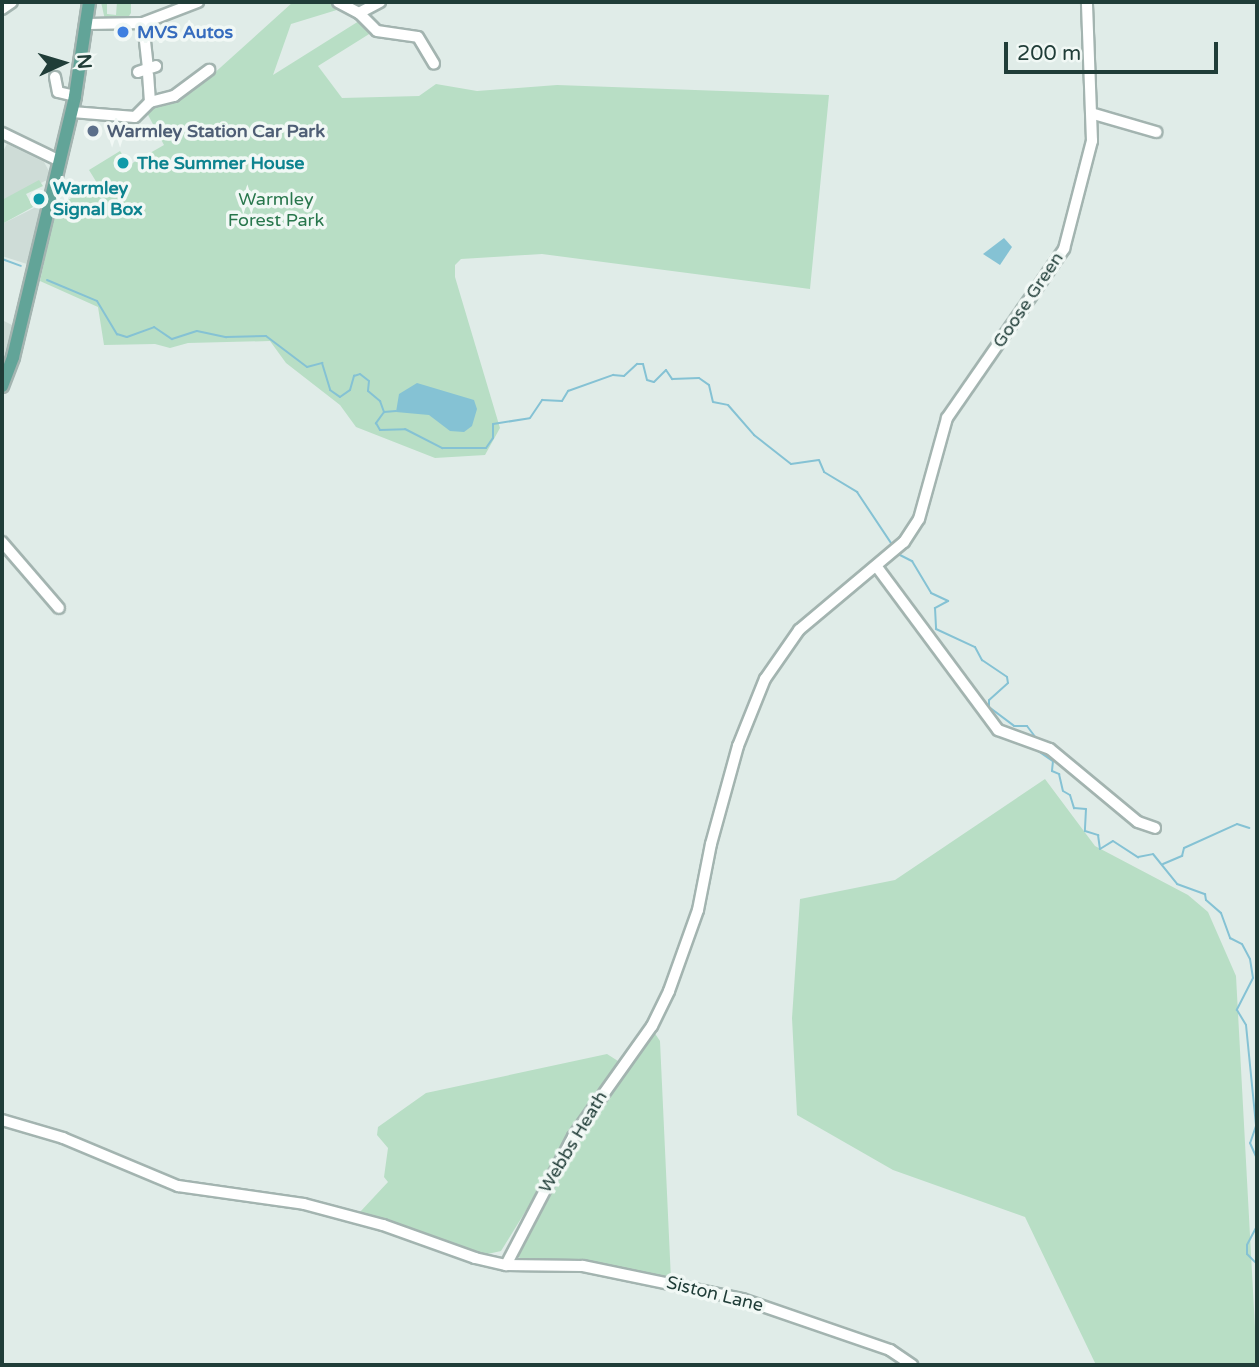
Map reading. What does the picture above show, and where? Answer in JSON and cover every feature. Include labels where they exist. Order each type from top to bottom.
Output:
[{"type":"main road","points":[[2,386],[13,357],[72,112],[89,2]]},
{"type":"street","points":[[2,9],[12,2]]},
{"type":"street","points":[[87,24],[143,23],[198,2]]},
{"type":"street","points":[[338,2],[361,15],[377,31],[418,37],[434,64]]},
{"type":"street","points":[[361,15],[380,2]]},
{"type":"street","name":"Goose Green","points":[[877,567],[904,542],[919,519],[947,418],[1063,249],[1086,174],[1094,114],[1087,2]]},
{"type":"street","points":[[143,23],[150,102]]},
{"type":"street","points":[[72,112],[124,119],[135,117],[150,102],[174,96],[209,70]]},
{"type":"street","points":[[55,77],[58,92],[75,96]]},
{"type":"street","points":[[1094,114],[1156,132]]},
{"type":"street","points":[[2,133],[60,161]]},
{"type":"street","points":[[2,542],[59,608]]},
{"type":"street","points":[[877,567],[998,730],[1050,749],[1138,822],[1155,828]]},
{"type":"street","name":"Webbs Heath","points":[[506,1265],[573,1137],[652,1026],[669,991],[698,910],[710,844],[738,746],[765,679],[799,630],[877,567]]},
{"type":"street","points":[[2,1120],[63,1138],[178,1186],[304,1205],[506,1265]]},
{"type":"street","name":"Siston Lane","points":[[506,1265],[583,1266],[742,1299],[891,1350],[912,1365]]},
{"type":"shaded area","points":[[7,144],[44,162],[49,171],[47,180],[2,202],[2,153]]},
{"type":"shaded area","points":[[44,203],[30,265],[2,256],[2,224]]},
{"type":"shaded area","points":[[2,320],[14,326],[7,362],[2,360]]},
{"type":"green space","points":[[101,2],[107,2],[107,14],[116,15],[117,2],[131,2],[131,13],[127,19],[105,20]]},
{"type":"green space","name":"Warmley Forest Park","points":[[293,2],[330,2],[340,9],[291,24],[273,75],[359,21],[374,31],[318,66],[342,98],[419,96],[436,84],[477,91],[557,85],[829,95],[810,289],[542,254],[461,259],[455,265],[455,277],[500,428],[485,455],[435,458],[356,427],[340,405],[286,363],[270,341],[188,343],[170,348],[155,344],[104,345],[98,307],[40,281],[56,207],[97,183],[89,170],[120,151],[129,165],[164,145],[147,113],[152,106],[167,105],[211,76]]},
{"type":"green space","points":[[39,180],[43,186],[26,194],[33,207],[2,224],[2,200]]},
{"type":"green space","points":[[1045,779],[1095,846],[1188,895],[1208,912],[1236,976],[1257,1365],[1096,1365],[1025,1217],[893,1170],[797,1115],[792,1018],[800,899],[895,880]]},
{"type":"green space","points":[[654,1032],[660,1041],[671,1280],[591,1262],[520,1259],[516,1251],[582,1130]]},
{"type":"green space","points":[[607,1054],[618,1061],[501,1251],[483,1255],[360,1212],[388,1182],[384,1177],[388,1148],[377,1135],[378,1127],[426,1093]]},
{"type":"water","points":[[1004,238],[1012,247],[1000,265],[983,254]]},
{"type":"water","points":[[417,383],[474,400],[477,409],[472,426],[464,432],[450,431],[429,415],[396,412],[399,394]]},
{"type":"waterway","points":[[2,259],[21,266]]},
{"type":"waterway","points":[[47,280],[97,301],[117,334],[127,337],[154,327],[172,339],[197,331],[226,337],[266,336],[307,367],[322,363],[330,390],[340,397],[350,390],[354,376],[360,374],[369,381],[368,391],[380,401],[384,412],[396,411]]},
{"type":"waterway","points":[[384,412],[376,423],[380,430],[405,429],[442,448],[486,448],[493,438],[493,424],[530,418],[542,400],[562,401],[568,391],[613,375],[624,376],[637,364],[643,364],[647,380],[654,382],[666,370],[672,379],[699,378],[709,385],[713,402],[728,405],[754,435],[791,464],[819,460],[824,472],[857,492],[893,546]]},
{"type":"waterway","points":[[898,554],[912,561],[931,593],[948,601],[935,608],[936,629],[975,647],[982,660],[1007,677],[1008,683],[989,700],[989,707],[1014,726],[1027,726],[1036,738]]},
{"type":"waterway","points":[[1038,751],[1053,761],[1052,771],[1059,774],[1063,791],[1070,795],[1074,808],[1086,809],[1085,831],[1098,835],[1100,849],[1113,841],[1138,857],[1153,854],[1177,884],[1205,894],[1206,900],[1221,913],[1230,938],[1242,944],[1250,959],[1253,978],[1237,1010],[1246,1025],[1256,1126],[1250,1143],[1257,1159]]},
{"type":"waterway","points":[[1163,864],[1182,856],[1184,848],[1237,824],[1249,828]]},
{"type":"waterway","points":[[1257,1209],[1257,1221]]},
{"type":"waterway","points":[[1257,1226],[1247,1245],[1247,1254],[1257,1264]]},
{"type":"place","name":"MVS Autos","points":[[123,32]]},
{"type":"place","name":"Warmley Station Car Park","points":[[93,131]]},
{"type":"place","name":"The Summer House","points":[[123,163]]},
{"type":"place","name":"Warmley Signal Box","points":[[39,199]]}]
